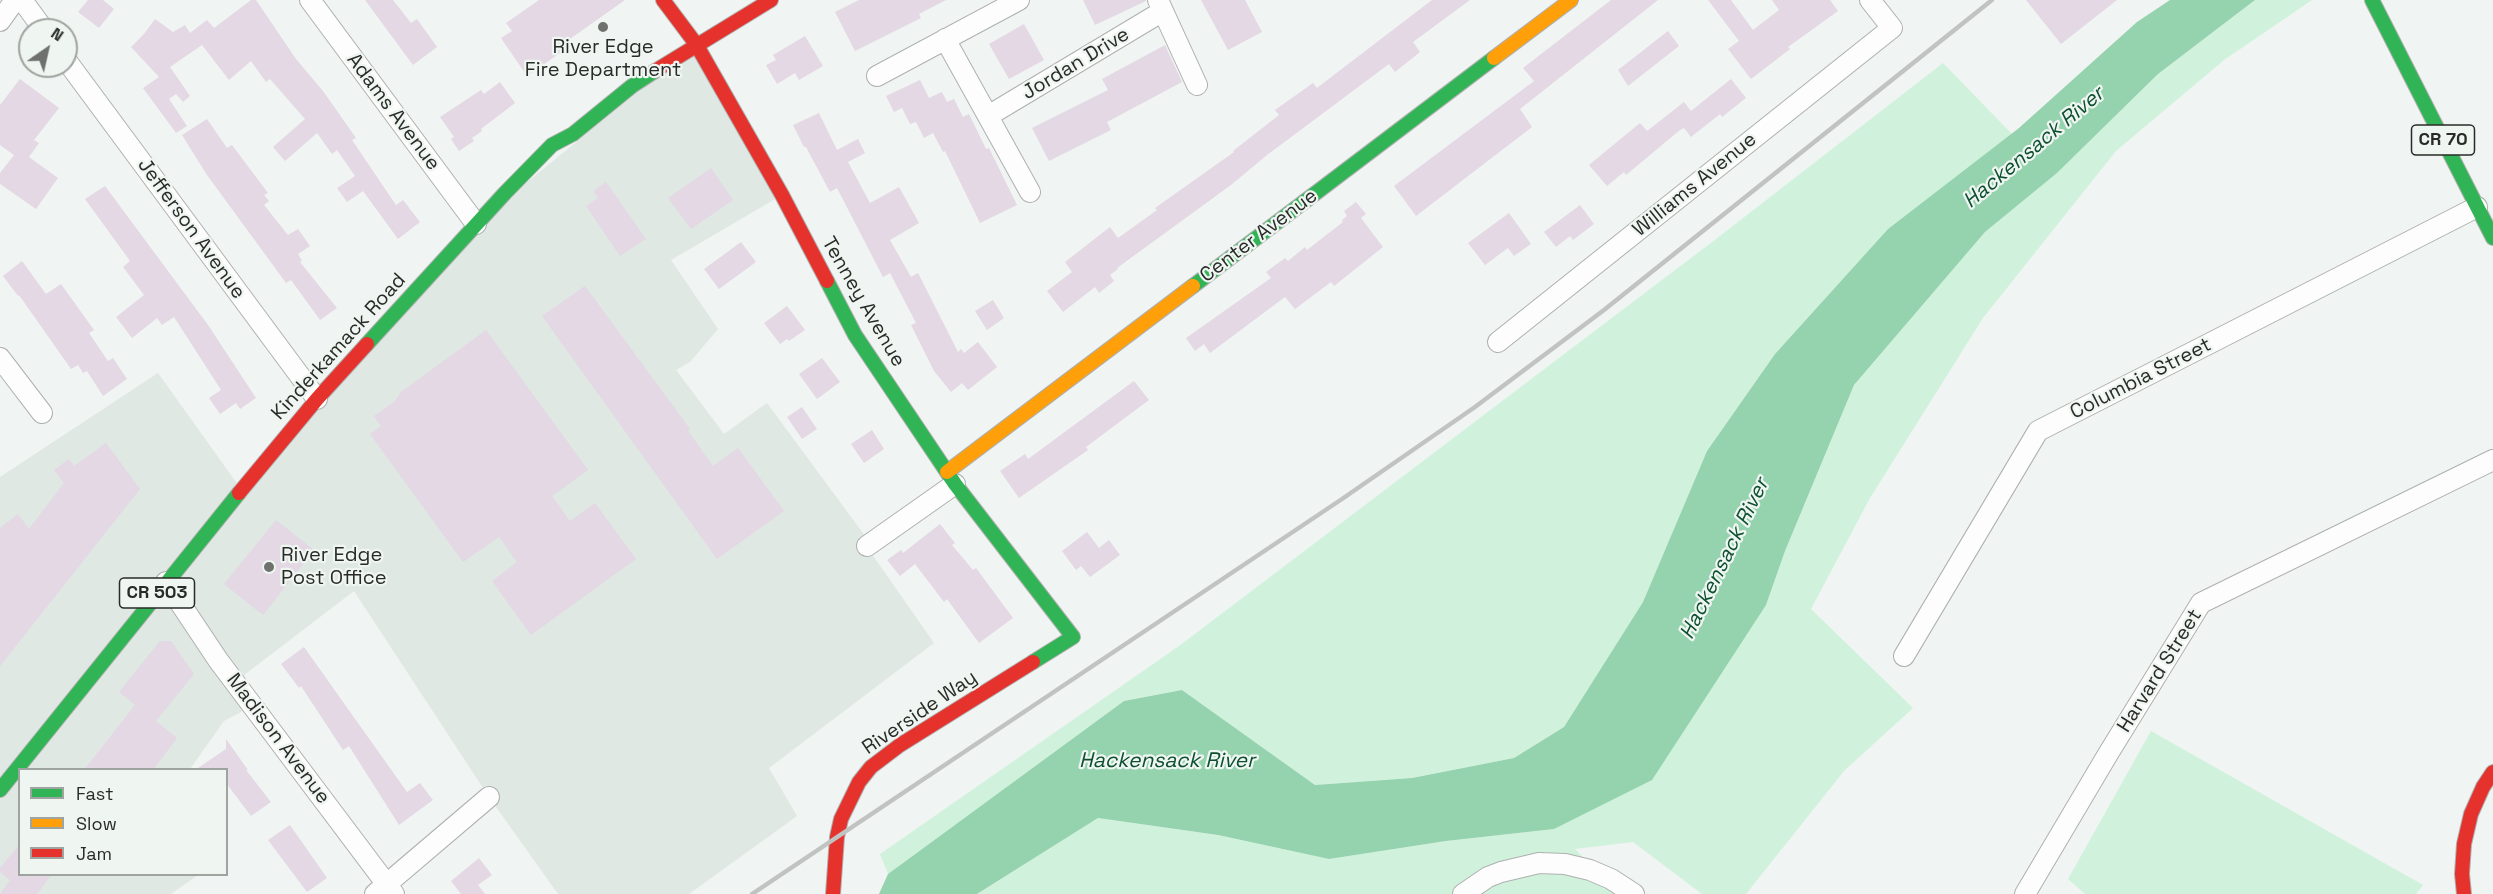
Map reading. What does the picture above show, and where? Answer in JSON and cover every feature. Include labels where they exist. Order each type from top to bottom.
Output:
[{"type":"street","points":[[0,21],[15,0]]},
{"type":"street","points":[[22,0],[35,18]]},
{"type":"street","name":"Adams Avenue","points":[[310,0],[476,224]]},
{"type":"street","name":"Tenney Avenue","points":[[663,0],[696,44],[782,195],[855,335],[951,478],[1073,637]]},
{"type":"street","name":"Kinderkamack Road","points":[[2,782],[317,399],[476,224],[552,145],[573,134],[632,86],[696,44],[771,0]]},
{"type":"street","points":[[877,76],[1019,0]]},
{"type":"street","name":"Center Avenue","points":[[867,546],[951,478],[1571,0]]},
{"type":"street","name":"Williams Avenue","points":[[1498,342],[1892,28],[1870,0]]},
{"type":"street","name":"CR 70","points":[[2372,0],[2493,236]]},
{"type":"street","name":"Jordan Drive","points":[[988,116],[1161,6],[1197,85]]},
{"type":"street","points":[[945,39],[1030,192]]},
{"type":"street","name":"Jefferson Avenue","points":[[78,76],[317,399]]},
{"type":"street","name":"Columbia Street","points":[[1904,656],[2038,431],[2477,207]]},
{"type":"street","points":[[0,358],[42,413]]},
{"type":"street","name":"Harvard Street","points":[[2025,894],[2201,603],[2493,460]]},
{"type":"street","name":"Madison Avenue","points":[[166,582],[218,660],[385,891]]},
{"type":"street","name":"Riverside Way","points":[[833,894],[837,837],[841,819],[859,782],[871,767],[900,745],[1073,637]]},
{"type":"street","points":[[2464,894],[2462,874],[2464,843],[2483,787],[2493,772]]},
{"type":"street","points":[[385,891],[489,797]]},
{"type":"street","points":[[1462,894],[1488,877],[1539,863],[1565,864],[1590,870],[1611,879],[1634,894]]},
{"type":"shaded area","points":[[2255,0],[2312,0],[2224,60],[2116,151],[1983,318],[1870,498],[1811,609],[1913,708],[1844,771],[1746,894],[1702,894],[1633,842],[1575,849],[1618,894],[977,894],[1098,818],[1218,835],[1329,859],[1446,841],[1554,829],[1766,605],[1785,551],[1854,385],[1985,232],[2057,173],[2158,74]]},
{"type":"shaded area","points":[[696,44],[782,195],[671,260],[718,329],[690,362],[676,370],[724,434],[767,403],[871,544],[867,547],[934,643],[769,768],[797,816],[689,894],[558,894],[489,797],[354,591],[235,682],[252,706],[224,721],[191,768],[18,768],[18,876],[197,876],[171,894],[0,894],[0,477],[158,373],[241,489],[476,224]]},
{"type":"shaded area","points":[[1943,63],[2012,134],[1888,229],[1775,354],[1707,451],[1643,602],[1564,727],[1514,758],[1412,778],[1315,785],[1182,690],[1124,701],[888,874],[880,854],[1179,646],[1716,239]]},
{"type":"shaded area","points":[[2151,731],[2423,885],[2416,894],[2085,894],[2068,879]]},
{"type":"water","name":"Hackensack River","points":[[2170,0],[2255,0],[2158,74],[2057,173],[1985,232],[1854,385],[1785,551],[1766,605],[1652,780],[1554,829],[1446,841],[1329,859],[1218,835],[1098,818],[977,894],[879,894],[888,874],[1124,701],[1182,690],[1315,785],[1412,778],[1514,758],[1564,727],[1643,602],[1707,451],[1775,354],[1888,229],[2019,128],[2137,22]]},
{"type":"building","points":[[88,0],[103,0],[114,9],[99,28],[78,12]]},
{"type":"building","points":[[251,0],[256,0],[296,59],[323,91],[356,138],[352,140],[396,205],[403,200],[420,222],[398,239],[363,191],[347,202],[337,188],[355,176],[337,150],[332,154],[317,133],[285,161],[273,147],[305,119],[270,79],[266,82],[251,61],[229,80],[202,45],[170,67],[190,96],[183,102],[176,94],[169,99],[187,126],[176,133],[143,88],[159,77],[131,47],[155,19],[173,32],[185,25],[190,33],[207,20],[214,28]]},
{"type":"building","points":[[365,0],[393,0],[411,23],[417,19],[437,47],[413,65]]},
{"type":"building","points":[[539,0],[625,0],[560,46],[563,51],[527,76],[501,38],[512,31],[506,23]]},
{"type":"building","points":[[859,0],[946,0],[919,14],[921,18],[855,51],[835,12]]},
{"type":"building","points":[[1083,0],[1146,0],[1146,1],[1095,25]]},
{"type":"building","points":[[1201,0],[1245,0],[1262,32],[1228,50]]},
{"type":"building","points":[[1432,0],[1470,0],[1413,42],[1420,52],[1395,72],[1389,64],[1267,155],[1231,185],[1117,268],[1110,275],[1114,281],[1099,293],[1095,287],[1063,312],[1047,291],[1072,272],[1065,262],[1110,227],[1118,238],[1157,210],[1155,208],[1234,152],[1279,115],[1275,110],[1313,83],[1317,88]]},
{"type":"building","points":[[1611,0],[1658,0],[1520,109],[1532,127],[1416,216],[1394,186],[1534,81],[1523,68]]},
{"type":"building","points":[[1708,0],[1731,0],[1753,30],[1779,10],[1772,0],[1830,0],[1838,11],[1788,47],[1790,49],[1751,79],[1728,49],[1739,41]]},
{"type":"building","points":[[2026,0],[2117,0],[2061,44]]},
{"type":"building","points":[[1024,24],[1044,60],[1009,79],[989,44]]},
{"type":"building","points":[[1668,31],[1679,46],[1628,86],[1618,70]]},
{"type":"building","points":[[805,36],[823,66],[799,80],[795,73],[777,84],[766,65],[776,60],[773,55]]},
{"type":"building","points":[[1165,45],[1182,82],[1107,122],[1111,130],[1049,161],[1032,128],[1108,90],[1102,79]]},
{"type":"building","points":[[20,79],[59,108],[34,140],[39,143],[29,157],[58,178],[36,209],[0,184],[0,173],[14,155],[0,145],[0,105]]},
{"type":"building","points":[[1731,79],[1746,98],[1722,117],[1720,114],[1691,137],[1684,128],[1680,130],[1626,175],[1624,172],[1607,186],[1589,165],[1640,123],[1647,131],[1684,102],[1691,111]]},
{"type":"building","points":[[920,80],[929,98],[942,92],[947,102],[954,99],[963,117],[969,114],[986,149],[989,148],[1017,205],[980,223],[945,151],[943,152],[933,133],[924,138],[916,122],[910,124],[902,108],[894,112],[886,96]]},
{"type":"building","points":[[500,82],[515,103],[481,129],[482,131],[472,138],[474,141],[459,151],[451,139],[454,137],[440,117],[481,90],[484,94]]},
{"type":"building","points":[[819,113],[837,150],[858,139],[865,153],[848,162],[870,203],[899,187],[919,223],[890,240],[911,277],[918,273],[958,352],[961,349],[964,353],[978,342],[997,367],[968,390],[962,383],[951,392],[934,371],[911,325],[916,323],[890,273],[883,277],[837,188],[830,192],[804,147],[793,125]]},
{"type":"building","points":[[207,119],[227,148],[232,145],[268,193],[264,195],[269,201],[264,205],[288,235],[298,229],[310,246],[298,254],[302,261],[300,262],[337,308],[320,320],[291,280],[286,283],[207,175],[182,135]]},
{"type":"building","points":[[711,168],[733,200],[691,229],[668,198]]},
{"type":"building","points":[[606,182],[646,239],[620,256],[586,206],[598,198],[593,191]]},
{"type":"building","points":[[105,186],[208,325],[256,398],[240,409],[236,403],[220,414],[209,398],[221,390],[174,317],[162,325],[157,318],[132,338],[116,317],[144,295],[123,267],[130,261],[85,199]]},
{"type":"building","points":[[1356,202],[1366,214],[1361,218],[1383,247],[1334,286],[1331,282],[1295,309],[1285,297],[1210,353],[1204,344],[1195,351],[1186,338],[1271,278],[1266,272],[1285,258],[1288,261],[1305,247],[1307,250],[1343,222],[1342,220],[1347,216],[1344,211]]},
{"type":"building","points":[[1580,205],[1594,224],[1573,240],[1570,236],[1556,247],[1544,232]]},
{"type":"building","points":[[1509,213],[1531,244],[1514,256],[1508,248],[1485,265],[1468,243]]},
{"type":"building","points":[[741,242],[756,262],[719,289],[704,269]]},
{"type":"building","points":[[22,261],[46,294],[61,284],[94,330],[89,333],[108,361],[113,358],[127,379],[103,396],[87,371],[83,373],[78,365],[71,369],[3,276]]},
{"type":"building","points":[[585,286],[690,429],[688,431],[713,466],[738,448],[784,511],[717,559],[542,316]]},
{"type":"building","points":[[993,300],[1004,318],[987,330],[975,311]]},
{"type":"building","points":[[787,306],[805,330],[780,344],[764,323]]},
{"type":"building","points":[[486,330],[588,470],[552,496],[570,521],[595,503],[636,559],[531,635],[492,581],[517,562],[499,537],[463,562],[370,434],[381,426],[374,416],[395,401],[401,392]]},
{"type":"building","points":[[822,358],[840,382],[817,399],[799,374]]},
{"type":"building","points":[[1134,381],[1149,400],[1086,447],[1088,450],[1019,498],[1000,471],[1025,454],[1028,459]]},
{"type":"building","points":[[802,407],[817,429],[802,439],[787,417]]},
{"type":"building","points":[[872,430],[884,449],[864,463],[851,444]]},
{"type":"building","points":[[106,443],[140,489],[0,666],[0,528],[18,514],[29,529],[64,483],[54,470],[69,459],[74,466]]},
{"type":"building","name":"River Edge Post Office","points":[[276,520],[314,550],[263,615],[224,584]]},
{"type":"building","points":[[940,524],[955,543],[952,545],[973,570],[976,568],[1013,618],[979,643],[947,599],[944,602],[915,564],[900,576],[887,560],[901,550],[903,553]]},
{"type":"building","points":[[1087,532],[1099,548],[1109,540],[1120,555],[1090,577],[1081,566],[1076,570],[1062,551]]},
{"type":"building","points":[[160,641],[171,641],[194,674],[156,721],[177,738],[154,768],[86,768],[135,705],[119,692]]},
{"type":"building","points":[[304,647],[407,792],[420,783],[433,800],[399,825],[349,746],[343,750],[301,686],[299,688],[281,664]]},
{"type":"building","points":[[226,739],[271,802],[251,816],[228,786],[228,768],[198,768],[226,749]]},
{"type":"building","points":[[290,825],[327,878],[307,892],[268,840]]},
{"type":"building","points":[[18,846],[18,876],[50,876],[37,894],[0,894],[10,880],[0,872],[0,868]]},
{"type":"building","points":[[479,858],[492,875],[478,885],[485,894],[461,894],[451,881]]},
{"type":"railway","points":[[752,894],[1342,499],[1475,407],[1604,310],[1992,0]]},
{"type":"traffic: fast","points":[[2372,0],[2493,238]]},
{"type":"traffic: fast","points":[[1193,286],[1494,58]]},
{"type":"traffic: fast","points":[[367,344],[552,145],[573,134],[632,86],[655,71]]},
{"type":"traffic: fast","points":[[827,281],[855,335],[955,484],[1073,637],[1033,662]]},
{"type":"traffic: fast","points":[[0,790],[239,493]]},
{"type":"traffic: slow","points":[[1494,58],[1571,0]]},
{"type":"traffic: slow","points":[[947,472],[1193,286]]},
{"type":"traffic: jam","points":[[663,0],[696,44],[782,195],[827,281]]},
{"type":"traffic: jam","points":[[655,71],[771,0]]},
{"type":"traffic: jam","points":[[239,493],[317,399],[367,344]]},
{"type":"traffic: jam","points":[[833,894],[837,837],[841,819],[859,782],[871,767],[900,745],[1033,662]]},
{"type":"traffic: jam","points":[[2464,894],[2462,874],[2464,844],[2471,814],[2483,787],[2493,772]]},
{"type":"place","name":"River Edge Fire Department","points":[[603,27]]},
{"type":"place","name":"River Edge Post Office","points":[[269,567]]}]
